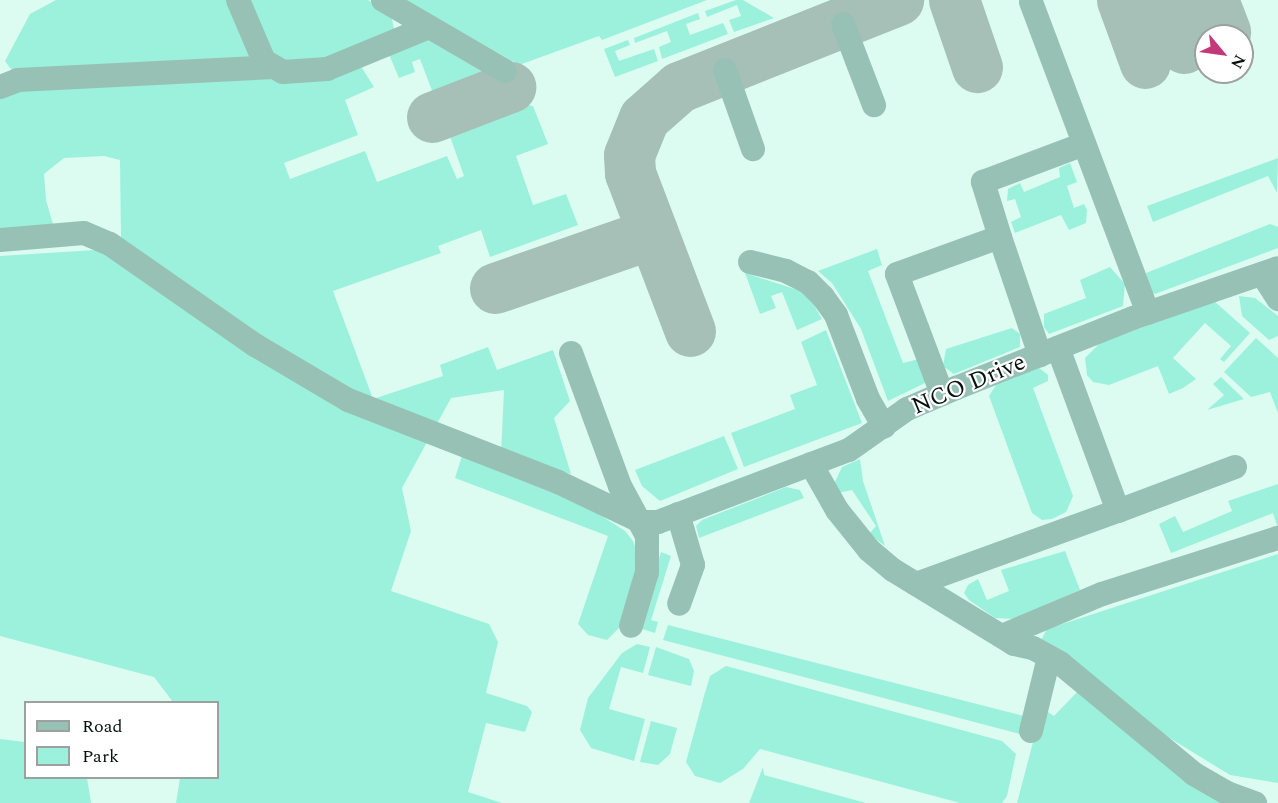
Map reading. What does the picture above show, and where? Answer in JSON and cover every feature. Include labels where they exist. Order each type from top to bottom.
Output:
[{"type":"lane","points":[[238,0],[264,61],[283,72],[305,73],[327,69],[429,27]]},
{"type":"lane","points":[[383,0],[505,71]]},
{"type":"lane","points":[[1031,2],[1148,313]]},
{"type":"lane","points":[[843,24],[874,105]]},
{"type":"lane","points":[[0,87],[18,80],[274,67]]},
{"type":"lane","points":[[725,70],[753,149]]},
{"type":"lane","points":[[1084,144],[983,182],[1000,237],[1118,511]]},
{"type":"lane","points":[[0,240],[84,233],[110,244],[255,345],[348,400],[558,482],[642,522]]},
{"type":"lane","points":[[942,393],[897,274],[1000,237]]},
{"type":"lane","points":[[750,262],[786,271],[808,282],[823,297],[836,315],[868,399],[884,427]]},
{"type":"lane","points":[[1274,270],[1278,298]]},
{"type":"lane","name":"NCO Drive","points":[[642,522],[673,516],[849,450],[907,410],[942,393],[1148,313],[1274,270]]},
{"type":"lane","points":[[571,353],[620,486],[642,522],[650,552],[631,626]]},
{"type":"lane","points":[[811,464],[837,510],[869,550],[916,584],[1002,636],[1049,657],[1194,774],[1227,793],[1255,803]]},
{"type":"lane","points":[[916,584],[1234,467]]},
{"type":"lane","points":[[673,516],[693,565],[679,604]]},
{"type":"lane","points":[[1002,636],[1102,594],[1278,538]]},
{"type":"lane","points":[[1031,731],[1049,657]]},
{"type":"green space","points":[[56,0],[228,0],[251,56],[247,60],[13,72],[5,61],[30,14]]},
{"type":"green space","points":[[245,0],[368,0],[391,14],[394,29],[324,61],[291,65],[272,55]]},
{"type":"green space","points":[[405,0],[707,0],[602,40],[599,36],[519,65]]},
{"type":"green space","points":[[736,0],[743,0],[774,18],[734,32],[729,20],[741,16],[737,5],[707,17],[705,11]]},
{"type":"green space","points":[[698,13],[700,19],[686,24],[690,35],[723,23],[728,34],[662,59],[659,47],[671,42],[667,31],[635,43],[634,38]]},
{"type":"green space","points":[[427,39],[490,76],[434,96],[420,59],[412,62],[415,72],[399,78],[388,52]]},
{"type":"green space","points":[[628,40],[630,45],[615,51],[619,61],[654,49],[658,61],[615,77],[604,49]]},
{"type":"green space","points":[[359,63],[374,87],[345,100],[358,135],[284,163],[290,179],[365,151],[377,182],[447,156],[457,179],[464,176],[447,128],[515,103],[533,106],[548,144],[516,156],[533,205],[566,194],[578,225],[490,257],[481,230],[438,246],[441,253],[333,291],[373,399],[443,376],[440,365],[488,347],[497,370],[553,350],[570,401],[554,418],[571,474],[501,454],[504,390],[451,398],[402,488],[411,531],[391,591],[489,624],[498,642],[486,693],[527,706],[532,712],[525,732],[486,723],[468,792],[502,803],[176,803],[180,779],[219,779],[219,701],[172,701],[154,677],[0,636],[0,256],[95,250],[121,239],[120,160],[104,156],[64,158],[44,174],[46,200],[54,228],[0,234],[0,93]]},
{"type":"green space","points":[[1278,158],[1277,193],[1268,176],[1153,222],[1147,206]]},
{"type":"green space","points":[[1070,163],[1077,182],[1067,186],[1074,208],[1084,204],[1087,210],[1086,223],[1069,230],[1061,215],[1015,233],[1011,222],[1021,217],[1015,199],[1007,201],[1008,189],[1020,183],[1024,192],[1060,177],[1059,168]]},
{"type":"green space","points":[[1270,224],[1278,227],[1278,248],[1155,294],[1150,291],[1146,273]]},
{"type":"green space","points":[[877,249],[882,265],[868,271],[903,363],[919,359],[927,382],[888,401],[861,329],[832,283],[818,271]]},
{"type":"green space","points":[[1110,267],[1125,284],[1123,306],[1049,334],[1044,327],[1044,314],[1086,298],[1080,280]]},
{"type":"green space","points":[[745,273],[807,293],[822,319],[797,330],[782,292],[771,296],[776,308],[760,314]]},
{"type":"green space","points":[[1239,296],[1255,298],[1278,316],[1278,336],[1269,340],[1242,316]]},
{"type":"green space","points":[[1214,301],[1250,333],[1224,362],[1220,359],[1231,346],[1205,323],[1173,358],[1196,379],[1183,388],[1169,394],[1158,366],[1109,385],[1093,382],[1087,375],[1085,358],[1100,343]]},
{"type":"green space","points":[[1012,328],[1020,334],[1020,347],[954,374],[943,366],[946,349]]},
{"type":"green space","points":[[826,330],[862,423],[744,467],[731,433],[795,409],[790,395],[817,385],[801,342]]},
{"type":"green space","points":[[1256,338],[1278,358],[1278,413],[1270,392],[1251,397],[1224,372]]},
{"type":"green space","points":[[1038,367],[1048,375],[1048,381],[1033,388],[1073,496],[1066,512],[1052,519],[1042,520],[1032,513],[989,396],[996,385]]},
{"type":"green space","points":[[1221,377],[1244,399],[1207,410],[1224,395],[1213,384]]},
{"type":"green space","points":[[724,436],[738,469],[660,501],[642,486],[635,470]]},
{"type":"green space","points":[[462,456],[577,500],[625,531],[633,541],[640,561],[623,624],[607,640],[588,635],[578,624],[608,536],[455,478]]},
{"type":"green space","points":[[860,459],[863,481],[885,546],[869,534],[876,526],[852,490],[838,493],[835,482],[842,467]]},
{"type":"green space","points":[[1278,484],[1278,529],[1273,513],[1171,553],[1159,524],[1175,516],[1183,532],[1232,511],[1228,501]]},
{"type":"green space","points":[[786,487],[800,490],[804,498],[699,538],[696,526],[702,520]]},
{"type":"green space","points":[[1065,551],[1080,590],[1013,619],[995,618],[969,600],[964,593],[968,585],[978,579],[987,600],[1009,591],[1001,570]]},
{"type":"green space","points":[[661,552],[671,556],[651,620],[658,622],[655,633],[639,628]]},
{"type":"green space","points":[[1278,554],[1278,783],[1230,775],[1155,729],[1040,642],[1047,629]]},
{"type":"green space","points":[[668,625],[1028,717],[1024,735],[663,640]]},
{"type":"green space","points":[[637,644],[650,647],[643,673],[621,667],[609,709],[645,719],[634,761],[591,748],[580,730],[588,698],[622,653]]},
{"type":"green space","points":[[656,647],[689,659],[694,671],[691,686],[648,675]]},
{"type":"green space","points":[[726,666],[1002,741],[1016,754],[1007,796],[1002,803],[960,803],[760,749],[743,769],[720,783],[695,776],[686,762],[704,696],[710,676]]},
{"type":"green space","points":[[1081,688],[1233,803],[1017,803],[1042,708],[1054,716]]},
{"type":"green space","points":[[651,721],[677,728],[670,754],[658,765],[640,762]]},
{"type":"green space","points":[[0,739],[24,742],[24,779],[87,779],[91,803],[0,803]]},
{"type":"green space","points":[[763,767],[764,775],[866,803],[749,803]]},
{"type":"taxiway","points":[[690,331],[630,173],[629,155],[644,118],[679,87],[898,0]]},
{"type":"taxiway","points":[[954,0],[977,67]]},
{"type":"taxiway","points":[[1122,0],[1145,63]]},
{"type":"taxiway","points":[[1167,0],[1184,48]]},
{"type":"taxiway","points":[[1213,0],[1222,24]]},
{"type":"taxiway","points":[[432,117],[510,87]]},
{"type":"taxiway","points":[[495,288],[653,233]]}]
